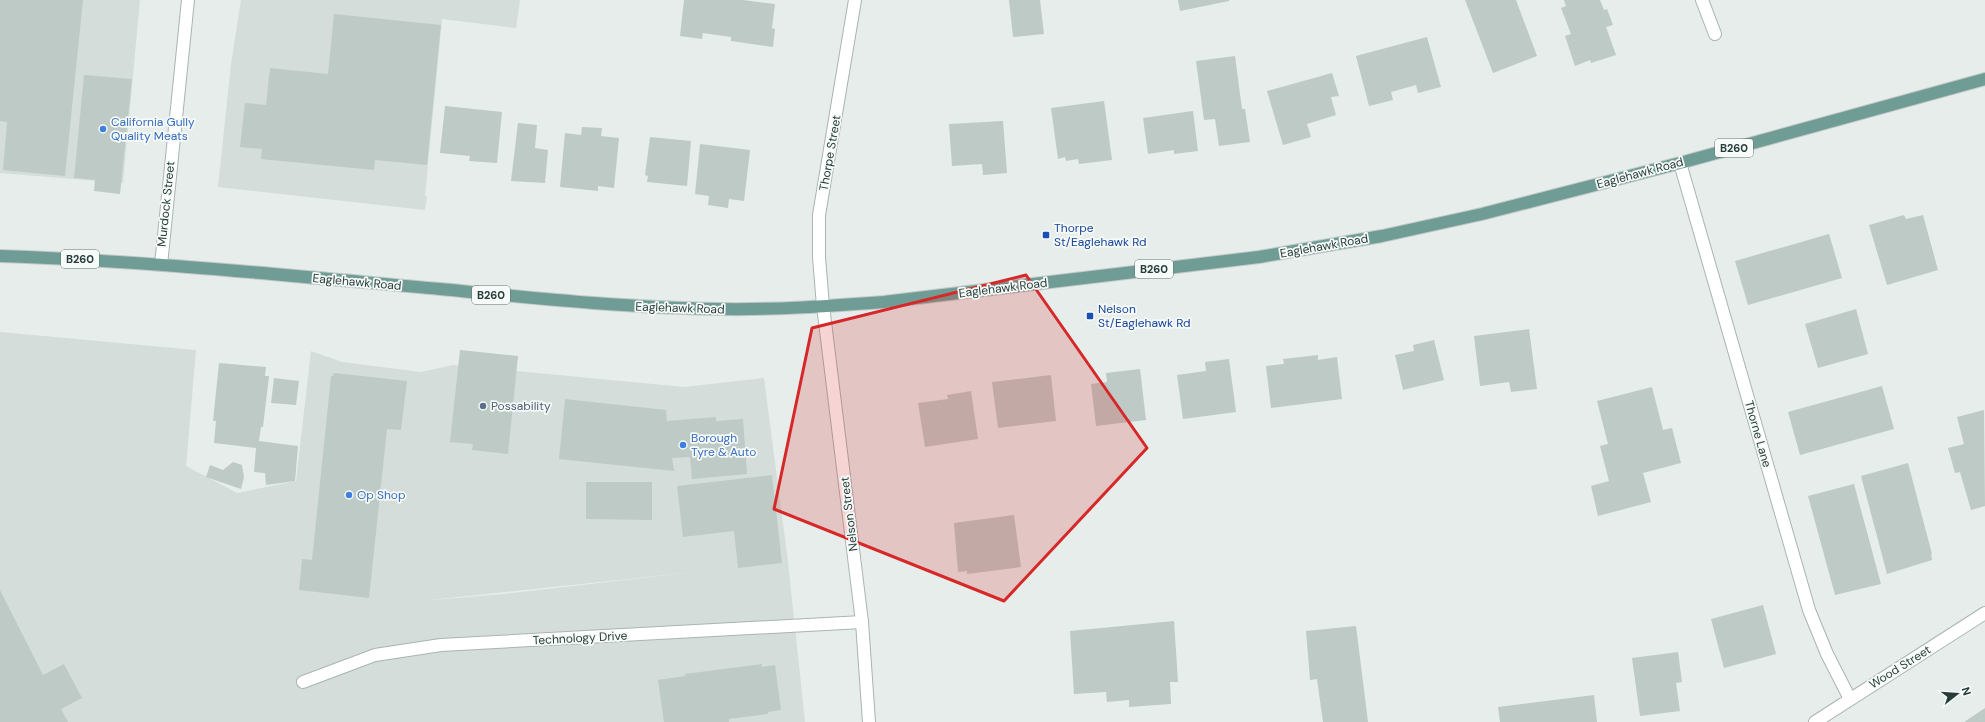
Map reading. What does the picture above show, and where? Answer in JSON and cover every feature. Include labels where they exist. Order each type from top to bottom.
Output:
[{"type":"main road","name":"Eaglehawk Road","points":[[0,256],[161,265],[609,305],[722,310],[823,306],[922,298],[1259,257],[1336,245],[1482,214],[1680,163],[1985,79]]},
{"type":"street","name":"Murdock Street","points":[[161,265],[188,0]]},
{"type":"street","name":"Thorpe Street","points":[[823,306],[819,257],[819,215],[855,0]]},
{"type":"street","points":[[1702,0],[1715,34]]},
{"type":"street","name":"Thorne Lane","points":[[1680,163],[1809,610],[1827,654],[1850,699]]},
{"type":"street","name":"Nelson Street","points":[[823,306],[862,622],[869,722]]},
{"type":"street","name":"Wood Street","points":[[1815,722],[1985,613]]},
{"type":"street","name":"Technology Drive","points":[[303,682],[376,655],[441,646],[862,622]]},
{"type":"highlighted area","points":[[1026,275],[1147,448],[1004,601],[774,509],[812,328]]},
{"type":"shaded area","points":[[0,0],[140,0],[123,183],[0,173]]},
{"type":"shaded area","points":[[241,0],[520,0],[516,28],[442,19],[425,196],[427,197],[425,210],[218,187],[231,64]]},
{"type":"shaded area","points":[[0,332],[196,350],[186,466],[237,493],[296,481],[311,351],[342,362],[421,372],[453,365],[684,387],[764,378],[788,562],[805,722],[0,722]],"holes":[[[694,572],[504,594],[421,601]]]},
{"type":"building","points":[[0,0],[83,0],[65,176],[3,170],[7,122],[0,121]]},
{"type":"building","points":[[684,0],[743,0],[775,4],[772,28],[775,29],[773,47],[731,41],[731,37],[703,33],[702,39],[680,36]]},
{"type":"building","points":[[1009,0],[1040,0],[1044,34],[1013,37]]},
{"type":"building","points":[[1178,0],[1229,0],[1229,1],[1180,11]]},
{"type":"building","points":[[1465,0],[1516,0],[1537,56],[1493,73]]},
{"type":"building","points":[[1564,0],[1600,0],[1604,10],[1607,9],[1613,25],[1606,27],[1616,55],[1591,63],[1590,60],[1575,66],[1565,36],[1571,34],[1561,8],[1566,6]]},
{"type":"building","points":[[334,14],[441,25],[427,165],[375,160],[374,170],[261,159],[262,149],[240,147],[245,103],[266,105],[270,68],[328,74]]},
{"type":"building","points":[[1427,37],[1441,87],[1418,93],[1416,85],[1391,92],[1393,100],[1369,106],[1356,56]]},
{"type":"building","points":[[1235,56],[1242,109],[1245,109],[1250,142],[1219,146],[1215,119],[1204,120],[1196,61]]},
{"type":"building","points":[[1332,73],[1339,96],[1331,97],[1336,115],[1307,124],[1311,137],[1283,145],[1267,91]]},
{"type":"building","name":"California Gully Quality Meats","points":[[84,75],[132,79],[120,194],[94,191],[95,180],[74,178]]},
{"type":"building","points":[[1104,101],[1112,160],[1079,164],[1078,159],[1066,161],[1065,157],[1058,159],[1051,108]]},
{"type":"building","points":[[445,106],[502,112],[497,163],[469,161],[470,156],[440,153]]},
{"type":"building","points":[[1193,111],[1198,151],[1174,154],[1174,150],[1148,154],[1143,118]]},
{"type":"building","points":[[1003,121],[1007,173],[983,175],[982,164],[952,166],[949,124]]},
{"type":"building","points":[[518,123],[537,125],[535,148],[548,150],[545,183],[511,181]]},
{"type":"building","points":[[582,127],[602,128],[601,136],[619,138],[614,188],[598,186],[598,191],[560,187],[565,133],[581,135]]},
{"type":"building","points":[[650,137],[691,141],[687,186],[647,182],[648,176],[645,175]]},
{"type":"building","points":[[700,144],[750,150],[744,201],[729,199],[728,208],[708,205],[709,196],[695,194]]},
{"type":"building","points":[[1904,215],[1906,219],[1923,215],[1938,270],[1887,285],[1869,225]]},
{"type":"building","points":[[1829,234],[1842,278],[1748,305],[1735,261]]},
{"type":"building","points":[[1856,309],[1868,354],[1818,368],[1805,324]]},
{"type":"building","points":[[1529,329],[1537,389],[1511,392],[1509,382],[1480,386],[1474,336]]},
{"type":"building","points":[[1434,340],[1444,380],[1403,390],[1395,355],[1414,351],[1413,345]]},
{"type":"building","name":"Possability","points":[[460,350],[518,356],[508,454],[472,450],[473,444],[450,442]]},
{"type":"building","points":[[1318,355],[1318,360],[1337,357],[1342,399],[1271,408],[1266,366],[1284,364],[1283,359]]},
{"type":"building","points":[[1229,359],[1236,412],[1183,419],[1177,375],[1206,371],[1205,362]]},
{"type":"building","points":[[219,363],[266,367],[265,376],[269,376],[263,427],[261,427],[259,441],[298,446],[295,481],[266,485],[265,473],[254,472],[256,448],[214,443],[216,421],[213,421]]},
{"type":"building","points":[[1140,369],[1146,420],[1096,426],[1091,384],[1107,382],[1106,373]]},
{"type":"building","name":"Op Shop","points":[[334,373],[407,381],[401,430],[387,429],[369,598],[299,590],[302,559],[312,560],[331,376],[333,376]]},
{"type":"building","points":[[1051,375],[1056,421],[998,428],[992,382]]},
{"type":"building","points":[[274,378],[299,381],[296,405],[271,403]]},
{"type":"building","points":[[1882,386],[1894,429],[1800,455],[1788,412]]},
{"type":"building","points":[[1652,387],[1663,430],[1672,428],[1681,463],[1643,473],[1651,502],[1598,516],[1591,486],[1609,481],[1600,446],[1608,444],[1597,401]]},
{"type":"building","points":[[971,391],[978,439],[925,447],[918,403],[948,399],[947,395]]},
{"type":"building","points":[[565,399],[666,410],[667,421],[716,417],[716,421],[743,419],[747,474],[692,479],[690,457],[672,458],[674,471],[559,459]]},
{"type":"building","points":[[1984,410],[1985,506],[1971,510],[1960,472],[1955,473],[1948,448],[1964,444],[1957,417]]},
{"type":"building","points":[[233,462],[242,465],[244,477],[241,489],[206,477],[210,465],[223,470]]},
{"type":"building","points":[[1908,463],[1932,554],[1932,560],[1887,574],[1861,476]]},
{"type":"building","points":[[772,475],[782,563],[738,568],[734,531],[683,537],[677,486]]},
{"type":"building","points":[[586,482],[652,482],[652,520],[586,519]]},
{"type":"building","points":[[1854,484],[1881,584],[1835,595],[1808,496]]},
{"type":"building","points":[[1014,515],[1021,567],[967,574],[967,571],[958,572],[954,523]]},
{"type":"building","points":[[0,590],[43,675],[64,664],[82,698],[61,709],[68,722],[0,722]]},
{"type":"building","points":[[1763,605],[1776,654],[1724,668],[1711,619]]},
{"type":"building","points":[[1174,621],[1178,682],[1170,682],[1171,704],[1129,707],[1129,700],[1107,702],[1106,692],[1074,694],[1070,631]]},
{"type":"building","points":[[1356,626],[1368,722],[1323,722],[1317,679],[1310,680],[1306,631]]},
{"type":"building","points":[[1678,652],[1682,682],[1676,683],[1680,711],[1640,716],[1632,658]]},
{"type":"building","points":[[762,664],[762,667],[775,665],[781,710],[768,712],[768,714],[729,719],[729,722],[664,722],[658,680],[685,676],[685,674]]},
{"type":"building","points":[[1594,695],[1597,722],[1500,722],[1498,707]]},
{"type":"building","points":[[1985,708],[1985,722],[1964,722]]},
{"type":"place","name":"California Gully Quality Meats","points":[[103,129]]},
{"type":"place","name":"Thorpe St/Eaglehawk Rd","points":[[1046,235]]},
{"type":"place","name":"Nelson St/Eaglehawk Rd","points":[[1090,316]]},
{"type":"place","name":"Possability","points":[[483,406]]},
{"type":"place","name":"Borough Tyre & Auto","points":[[683,445]]},
{"type":"place","name":"Op Shop","points":[[349,495]]}]
